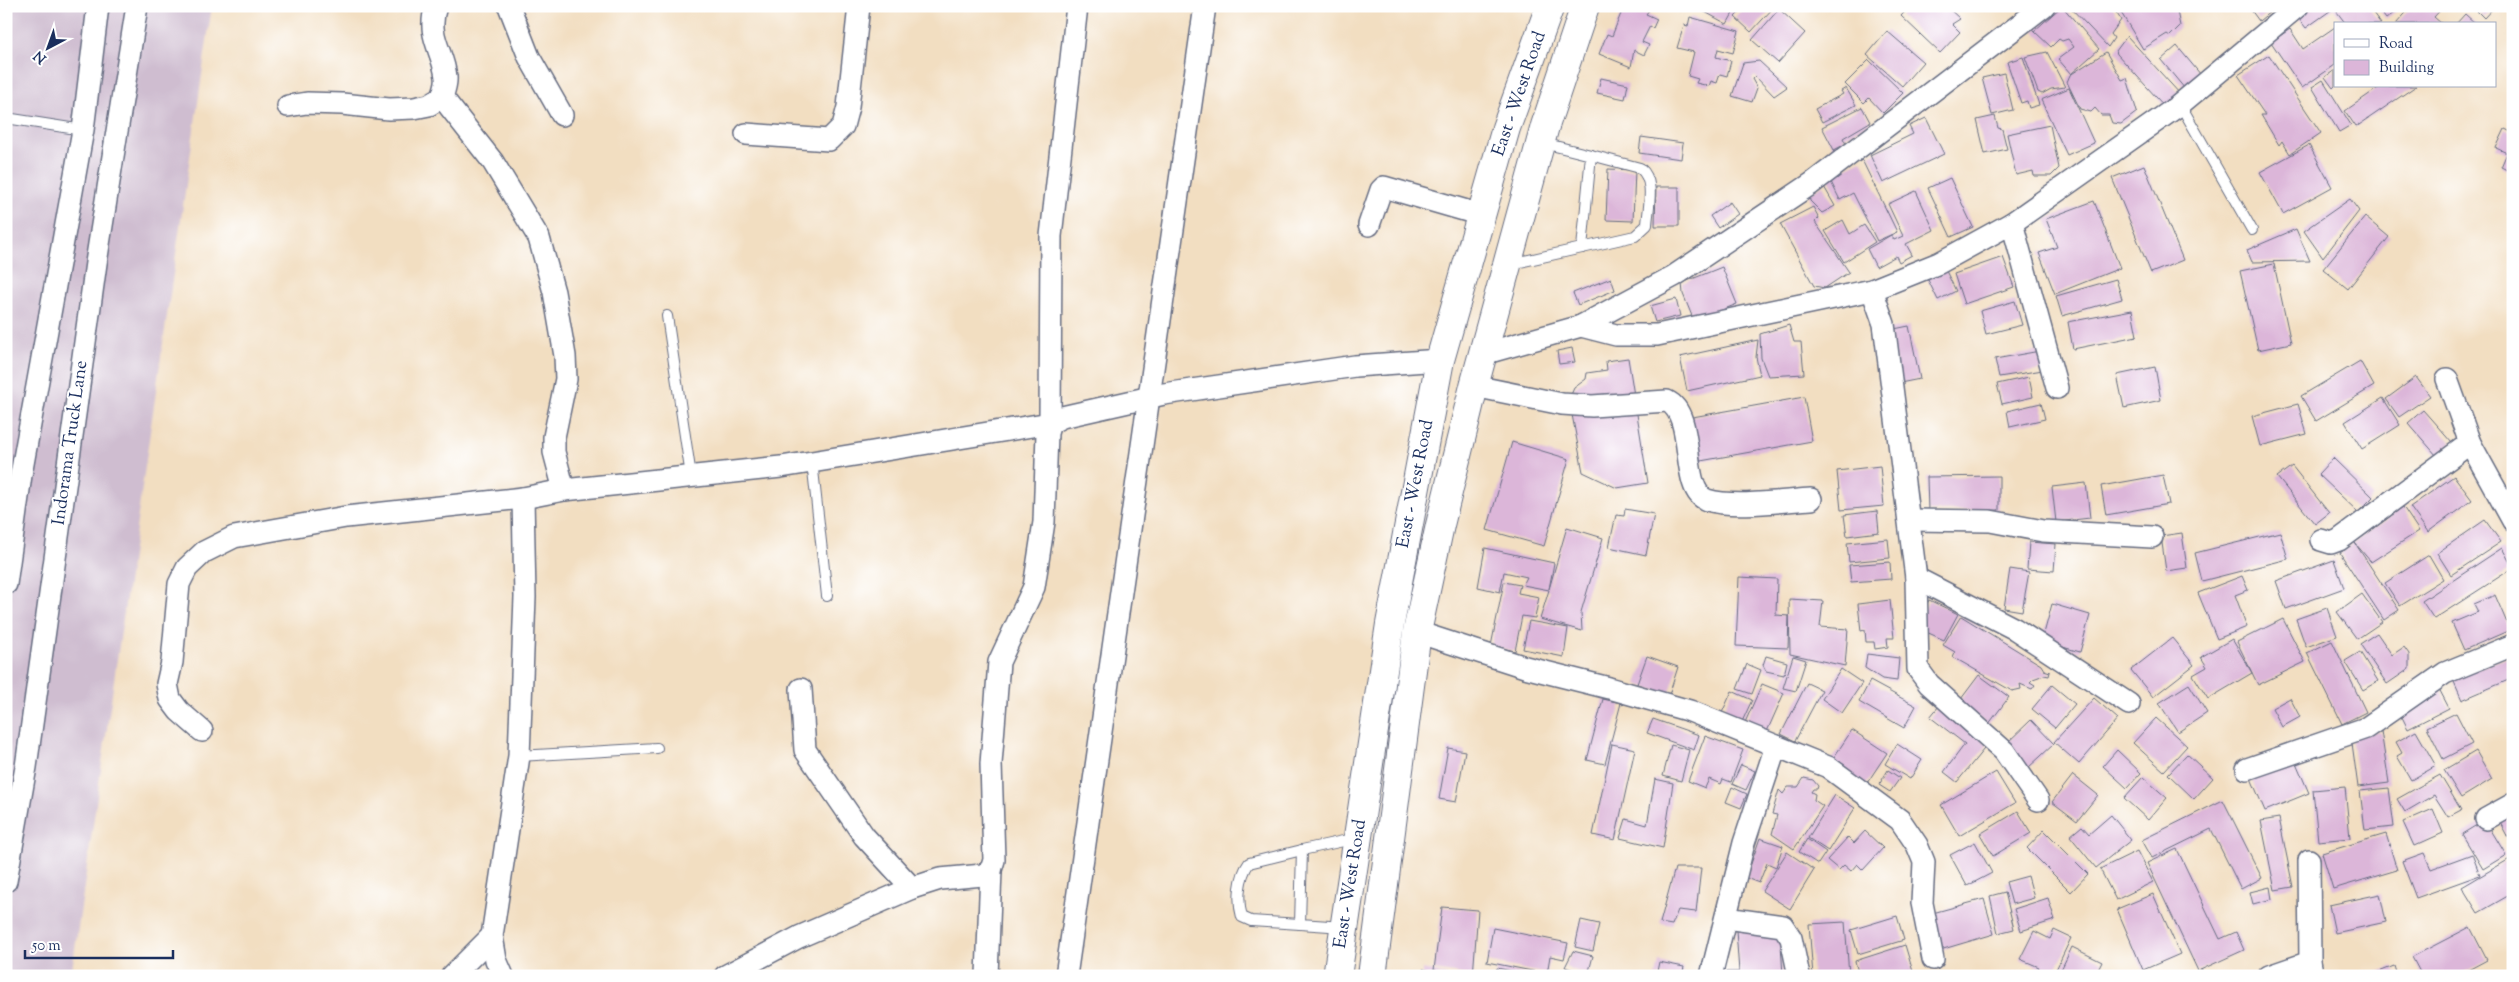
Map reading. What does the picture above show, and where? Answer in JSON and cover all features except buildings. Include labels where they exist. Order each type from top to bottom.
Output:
[{"type":"main road","name":"East - West Road","points":[[1337,976],[1390,624],[1440,360],[1506,128],[1550,6]]},
{"type":"main road","name":"East - West Road","points":[[1372,976],[1417,632],[1440,525],[1474,386],[1541,142],[1585,6]]},
{"type":"street","points":[[6,584],[21,475],[83,130],[98,6]]},
{"type":"street","name":"Indorama Truck Lane","points":[[6,881],[26,767],[96,263],[137,6]]},
{"type":"street","points":[[288,106],[342,104],[390,109],[429,106],[442,97],[446,78],[435,44],[432,25],[436,6]]},
{"type":"street","points":[[509,6],[529,57],[562,115]]},
{"type":"street","points":[[746,134],[829,140],[843,126],[848,107],[858,6]]},
{"type":"street","points":[[987,976],[990,870],[994,860],[991,764],[999,662],[1034,587],[1044,522],[1046,433],[1050,423],[1051,236],[1076,6]]},
{"type":"street","points":[[1066,976],[1205,6]]},
{"type":"street","points":[[1483,354],[1581,326],[1674,276],[1812,184],[2044,6]]},
{"type":"street","points":[[1581,326],[1616,335],[1657,335],[1872,290],[1938,263],[2012,223],[2180,104],[2298,6]]},
{"type":"street","points":[[442,97],[493,162],[539,238],[554,292],[565,356],[566,379],[554,437],[554,452],[564,490]]},
{"type":"street","points":[[1369,225],[1381,190],[1384,187],[1481,215]]},
{"type":"street","points":[[2012,223],[2057,388]]},
{"type":"street","points":[[1872,290],[1884,324],[1909,520],[1916,578],[1918,669],[1922,678],[2004,752],[2038,800]]},
{"type":"street","points":[[202,731],[179,711],[170,699],[167,684],[172,662],[180,584],[187,568],[204,552],[234,537],[346,517],[523,498],[564,490],[812,461],[1050,423],[1062,417],[1148,398],[1355,366],[1440,360]]},
{"type":"street","points":[[2447,379],[2470,443],[2513,521]]},
{"type":"street","points":[[1474,386],[1562,404],[1592,406],[1667,401],[1675,405],[1680,413],[1690,468],[1696,490],[1700,496],[1708,500],[1745,503],[1811,499]]},
{"type":"street","points":[[2321,540],[2331,543],[2339,540],[2470,443]]},
{"type":"street","points":[[503,976],[496,960],[492,936],[519,756],[525,597],[523,498]]},
{"type":"street","points":[[1909,520],[1990,521],[2043,531],[2152,537]]},
{"type":"street","points":[[1916,578],[2015,629],[2130,704]]},
{"type":"street","points":[[1417,632],[1525,668],[1609,688],[1690,711],[1828,767],[1900,820],[1917,845],[1924,862],[1922,903],[1933,959]]},
{"type":"street","points":[[2247,769],[2366,728],[2445,673],[2513,645]]},
{"type":"street","points":[[801,689],[805,750],[864,836],[912,888]]},
{"type":"street","points":[[1711,976],[1744,843],[1776,746]]},
{"type":"street","points":[[2486,819],[2513,804]]},
{"type":"street","points":[[2269,976],[2312,969],[2309,860]]},
{"type":"street","points":[[725,976],[799,938],[912,888],[940,879],[983,875],[990,870]]},
{"type":"street","points":[[1726,918],[1784,926],[1791,938],[1799,976]]},
{"type":"street","points":[[452,976],[492,936]]},
{"type":"lane","points":[[2180,104],[2252,230]]},
{"type":"lane","points":[[6,118],[83,130]]},
{"type":"lane","points":[[1508,264],[1635,236],[1647,225],[1650,181],[1646,173],[1640,168],[1541,142]]},
{"type":"lane","points":[[1582,248],[1591,155]]},
{"type":"lane","points":[[667,316],[691,476]]},
{"type":"lane","points":[[812,461],[827,596]]},
{"type":"lane","points":[[519,756],[657,748]]},
{"type":"lane","points":[[1344,926],[1251,921],[1242,917],[1238,905],[1244,870],[1249,863],[1358,838]]},
{"type":"lane","points":[[1300,924],[1302,850]]},
{"type":"shaded area","points":[[6,6],[212,6],[71,976],[6,976]]}]
